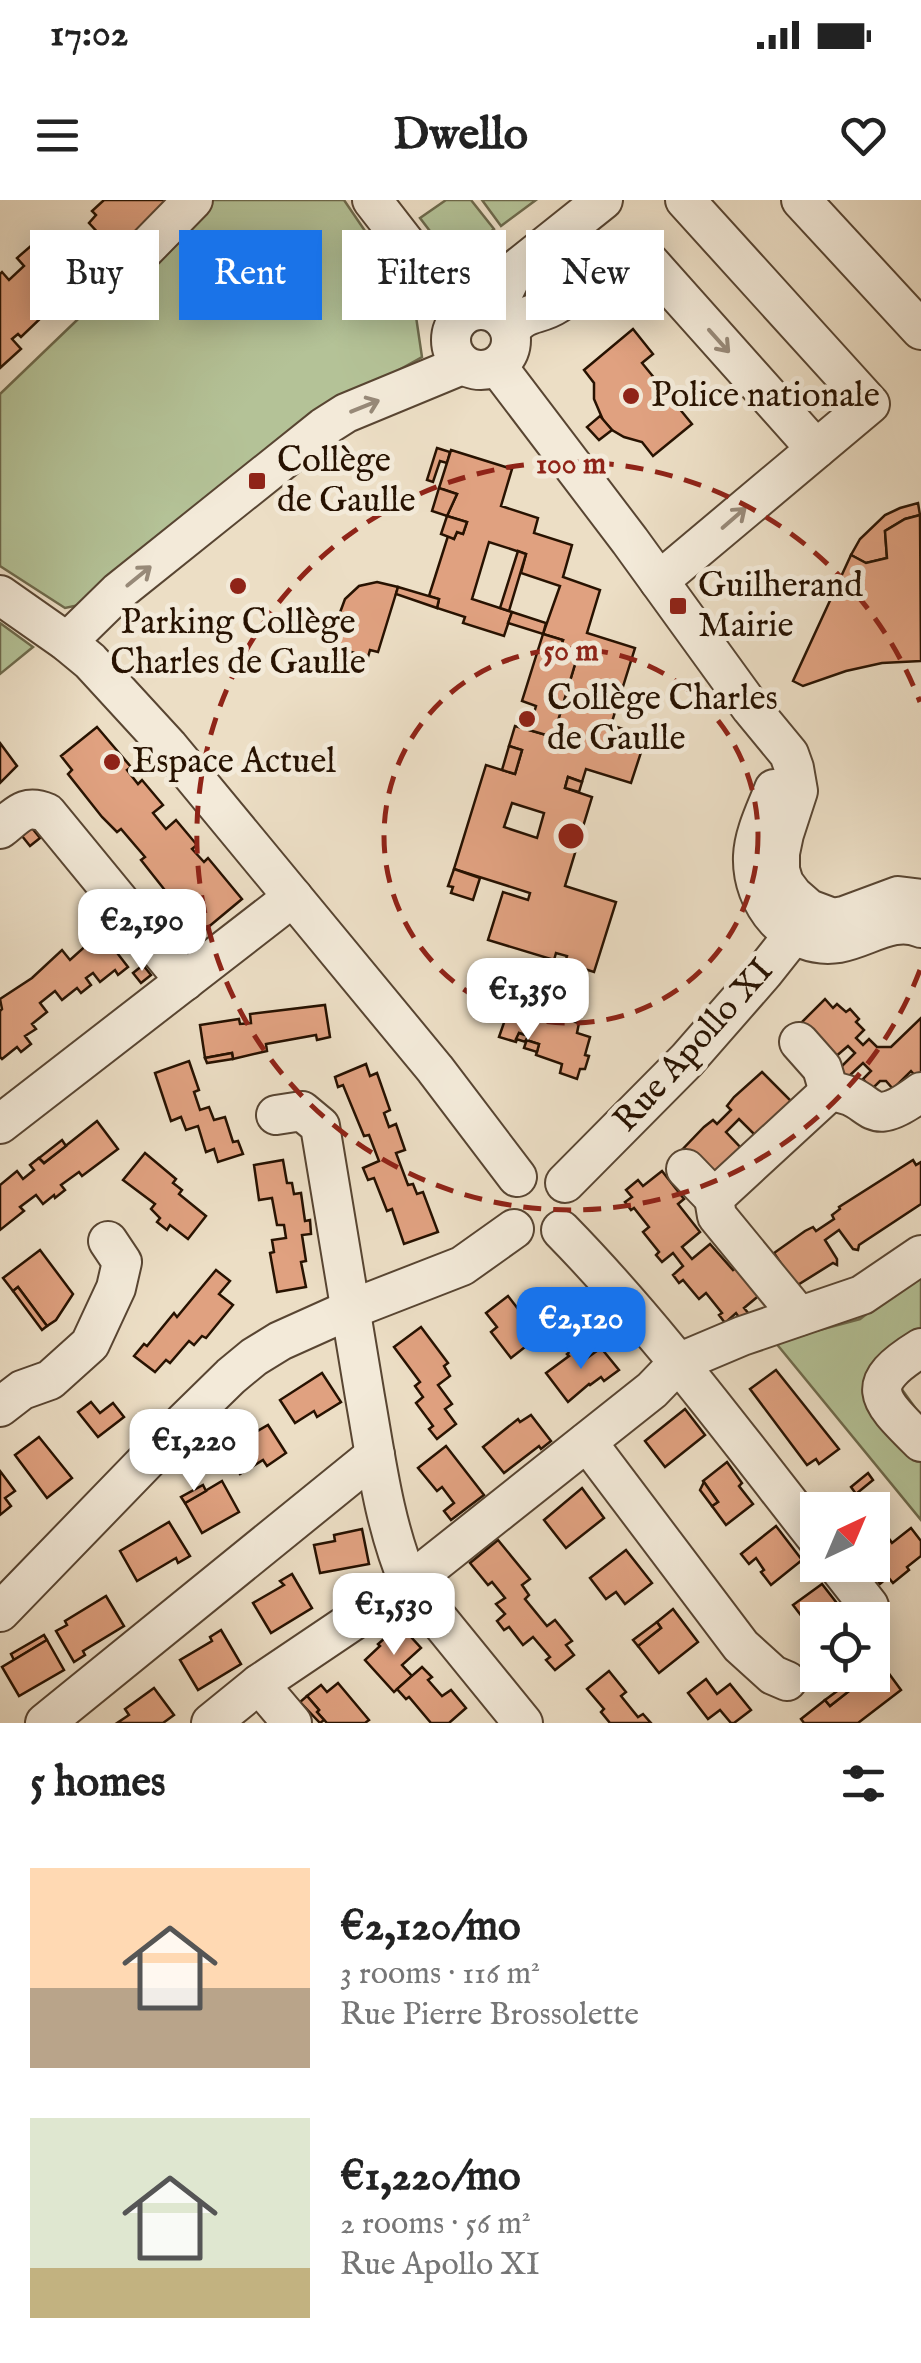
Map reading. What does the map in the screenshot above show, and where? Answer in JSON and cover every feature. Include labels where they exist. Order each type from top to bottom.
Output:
[{"type":"street","points":[[159,235],[192,200]]},
{"type":"street","points":[[372,200],[401,230]]},
{"type":"street","points":[[506,286],[514,271],[603,200]]},
{"type":"street","points":[[659,581],[870,404],[685,200]]},
{"type":"street","points":[[800,200],[921,330]]},
{"type":"street","points":[[506,318],[546,310],[618,256],[637,254],[650,263],[816,448]]},
{"type":"street","points":[[66,642],[118,592],[346,413],[479,366],[506,357],[511,344],[488,320],[454,324],[450,346],[479,366],[659,581],[788,754],[798,791],[784,834],[780,870],[792,895],[824,916],[844,916],[898,896],[921,900]]},
{"type":"street","points":[[0,596],[90,661],[169,747],[435,1069],[517,1177]]},
{"type":"street","points":[[751,708],[775,766],[776,777],[752,858],[762,898],[775,919],[791,936],[824,945],[860,938],[898,924],[921,928]]},
{"type":"street","points":[[0,830],[24,810],[36,808],[47,813],[185,981]]},
{"type":"street","points":[[0,1124],[293,897]]},
{"type":"street","name":"Rue Apollo XI","points":[[565,1183],[686,1060],[764,972],[798,922],[824,916]]},
{"type":"street","points":[[799,1042],[822,1068],[830,1092]]},
{"type":"street","points":[[714,1198],[830,1092],[842,1092],[876,1112],[896,1110],[921,1092]]},
{"type":"street","points":[[276,1115],[302,1111],[320,1126],[376,1454],[398,1556],[409,1583],[524,1723]]},
{"type":"street","points":[[686,1169],[714,1198],[718,1216],[799,1316]]},
{"type":"street","points":[[542,1170],[565,1183],[572,1207],[561,1230],[550,1237],[537,1238],[514,1228],[504,1208],[509,1186],[517,1177],[542,1170]]},
{"type":"street","points":[[0,1612],[254,1357],[349,1310],[462,1266],[514,1228]]},
{"type":"street","points":[[561,1230],[678,1362],[800,1517]]},
{"type":"street","points":[[0,1407],[22,1390],[50,1380],[90,1344],[116,1288],[122,1262],[108,1241]]},
{"type":"street","points":[[212,1723],[259,1684],[409,1583],[652,1390],[678,1362],[862,1295],[921,1254]]},
{"type":"street","points":[[921,1348],[896,1363],[881,1386],[886,1402],[921,1442]]},
{"type":"street","points":[[588,1442],[742,1646],[773,1675],[787,1680]]},
{"type":"street","points":[[45,1723],[376,1454]]},
{"type":"street","points":[[850,1582],[866,1602]]},
{"type":"street","points":[[259,1684],[292,1723]]},
{"type":"green space","points":[[212,200],[344,200],[364,230],[342,230],[342,320],[417,320],[422,357],[299,426],[84,604],[65,608],[0,566],[0,394],[77,320],[159,320],[159,246]]},
{"type":"green space","points":[[446,200],[471,200],[494,229],[429,230],[420,218]]},
{"type":"green space","points":[[482,200],[536,200],[501,226]]},
{"type":"green space","points":[[0,623],[33,647],[0,674]]},
{"type":"green space","points":[[921,1272],[921,1369],[898,1384],[921,1416],[921,1520],[775,1342],[860,1319]]},
{"type":"building","points":[[104,200],[172,200],[140,230],[95,230],[89,223],[96,215],[92,211]]},
{"type":"building","points":[[30,247],[30,320],[39,320],[21,337],[18,334],[12,339],[21,349],[0,368],[0,274],[9,280],[24,266],[17,258]]},
{"type":"building","name":"Police nationale","points":[[633,329],[653,354],[642,363],[692,424],[653,456],[642,442],[624,437],[603,420],[594,399],[594,383],[584,370]]},
{"type":"building","points":[[600,416],[612,430],[599,440],[587,427]]},
{"type":"building","points":[[437,448],[450,452],[447,463],[440,461],[433,482],[427,480]]},
{"type":"building","points":[[451,450],[512,469],[501,506],[538,518],[534,533],[572,545],[563,577],[600,590],[587,633],[635,648],[611,725],[646,737],[631,783],[586,769],[582,782],[568,777],[565,788],[592,797],[565,886],[616,902],[594,972],[565,963],[567,956],[556,953],[554,960],[488,940],[503,892],[528,900],[530,893],[454,869],[486,765],[515,774],[522,750],[509,746],[515,726],[553,737],[576,661],[558,655],[563,640],[543,634],[560,586],[521,573],[526,554],[489,542],[472,599],[512,612],[504,636],[463,623],[465,617],[437,608],[439,599],[429,596],[448,536],[454,539],[457,532],[463,534],[467,522],[447,516],[457,494],[439,488]],"holes":[[[512,803],[544,813],[537,838],[504,827]]]},
{"type":"building","points":[[439,488],[457,494],[447,516],[432,511]]},
{"type":"building","points":[[918,503],[920,515],[885,531],[887,558],[866,563],[851,555],[860,539],[885,515]]},
{"type":"building","points":[[920,515],[921,661],[882,663],[803,686],[793,681],[851,555],[866,563],[887,558],[885,531]]},
{"type":"building","points":[[447,516],[467,522],[463,534],[457,532],[454,539],[441,534]]},
{"type":"building","points":[[518,551],[526,554],[509,611],[500,608]]},
{"type":"building","points":[[377,582],[398,587],[378,652],[370,650],[368,657],[328,645],[345,599],[359,586]]},
{"type":"building","points":[[398,587],[439,599],[437,608],[396,594]]},
{"type":"building","points":[[512,612],[546,623],[543,634],[508,623]]},
{"type":"building","points":[[543,634],[563,640],[558,655],[576,661],[553,737],[529,730],[536,706],[522,701]]},
{"type":"building","points":[[97,727],[131,767],[127,770],[138,784],[142,780],[163,805],[153,813],[166,829],[176,820],[197,845],[192,849],[204,862],[208,858],[242,899],[206,929],[194,915],[190,919],[175,903],[141,860],[145,857],[121,829],[117,832],[102,817],[68,774],[72,770],[61,756]]},
{"type":"building","points":[[0,743],[17,766],[0,783]]},
{"type":"building","points":[[509,746],[522,750],[515,774],[502,770]]},
{"type":"building","points":[[568,777],[582,782],[579,792],[565,788]]},
{"type":"building","points":[[32,828],[40,838],[30,846],[22,836]]},
{"type":"building","points":[[454,869],[480,878],[473,900],[451,893],[453,887],[448,886]]},
{"type":"building","points":[[101,932],[128,967],[118,975],[115,970],[100,982],[93,973],[86,978],[91,985],[81,993],[77,988],[62,1000],[55,991],[40,1003],[47,1012],[32,1024],[36,1029],[25,1036],[31,1044],[21,1052],[17,1047],[2,1059],[0,999],[32,978],[62,950],[70,960]]},
{"type":"building","points":[[143,965],[151,975],[141,983],[133,973]]},
{"type":"building","points":[[508,986],[531,993],[533,987],[556,994],[550,1015],[579,1023],[577,1033],[590,1037],[585,1069],[580,1069],[577,1079],[560,1073],[562,1064],[536,1055],[539,1044],[526,1040],[528,1036],[519,1033],[516,1042],[499,1037],[506,1017],[486,1012],[494,988],[507,992]]},
{"type":"building","points":[[825,999],[833,1008],[837,1004],[846,1012],[850,1009],[859,1019],[856,1022],[864,1030],[856,1038],[863,1045],[869,1039],[877,1047],[891,1047],[921,1018],[921,1076],[918,1079],[911,1071],[893,1089],[886,1081],[880,1081],[872,1089],[863,1079],[871,1071],[863,1063],[848,1077],[839,1069],[855,1053],[848,1046],[834,1058],[800,1024]]},
{"type":"building","points":[[325,1005],[330,1037],[317,1040],[316,1035],[266,1044],[267,1051],[233,1059],[232,1053],[205,1058],[200,1025],[239,1019],[240,1024],[251,1023],[250,1014]]},
{"type":"building","points":[[519,1033],[539,1044],[537,1052],[524,1048],[526,1042],[516,1039]]},
{"type":"building","points":[[232,1053],[233,1059],[207,1063],[205,1058]]},
{"type":"building","points":[[189,1061],[199,1090],[194,1092],[200,1110],[209,1107],[214,1120],[225,1117],[233,1142],[238,1141],[243,1154],[218,1162],[214,1149],[206,1152],[198,1126],[186,1130],[181,1117],[171,1121],[155,1073]]},
{"type":"building","points":[[366,1064],[370,1076],[377,1073],[390,1110],[384,1113],[389,1127],[396,1124],[405,1150],[396,1153],[408,1185],[413,1184],[417,1194],[423,1192],[438,1232],[404,1244],[392,1209],[387,1211],[374,1178],[368,1180],[363,1168],[379,1161],[369,1135],[364,1136],[343,1085],[338,1087],[335,1077]]},
{"type":"building","points":[[762,1072],[791,1101],[756,1136],[739,1119],[726,1132],[742,1149],[706,1184],[678,1154],[713,1120],[717,1124],[731,1110],[727,1106],[734,1097]]},
{"type":"building","points":[[97,1121],[118,1149],[82,1176],[79,1172],[61,1185],[65,1190],[55,1198],[54,1195],[43,1204],[36,1195],[20,1207],[24,1211],[0,1230],[0,1185],[17,1171],[23,1179],[34,1170],[30,1165],[39,1158],[44,1163]]},
{"type":"building","points":[[62,1140],[66,1146],[44,1163],[39,1158]]},
{"type":"building","points":[[145,1153],[176,1179],[173,1183],[182,1190],[179,1194],[206,1216],[188,1239],[170,1225],[167,1230],[157,1222],[160,1218],[151,1209],[155,1204],[123,1180]]},
{"type":"building","points":[[283,1160],[287,1183],[292,1183],[294,1194],[301,1193],[311,1234],[302,1235],[306,1261],[301,1262],[306,1287],[277,1292],[270,1253],[274,1252],[272,1240],[286,1238],[284,1225],[277,1225],[272,1198],[259,1200],[254,1165]]},
{"type":"building","points":[[913,1160],[916,1165],[921,1162],[921,1204],[859,1245],[858,1250],[839,1230],[825,1240],[837,1265],[833,1263],[796,1286],[774,1253],[805,1231],[813,1227],[816,1231],[834,1219],[832,1215],[839,1207]]},
{"type":"building","points":[[662,1171],[684,1199],[678,1204],[700,1232],[682,1247],[692,1259],[710,1244],[733,1270],[740,1265],[762,1293],[744,1308],[749,1314],[741,1320],[736,1313],[725,1323],[706,1293],[699,1299],[683,1280],[679,1283],[673,1275],[683,1266],[673,1253],[662,1262],[643,1232],[649,1227],[625,1202],[632,1197],[626,1190],[638,1180],[643,1186]]},
{"type":"building","points":[[40,1250],[73,1294],[56,1320],[47,1326],[18,1287],[13,1291],[3,1278]]},
{"type":"building","points":[[216,1270],[230,1281],[219,1294],[233,1305],[206,1338],[202,1336],[194,1345],[189,1341],[170,1363],[166,1360],[155,1372],[134,1356],[174,1313],[177,1317]]},
{"type":"building","points":[[18,1287],[47,1326],[42,1330],[13,1291]]},
{"type":"building","points":[[508,1296],[539,1336],[511,1358],[491,1332],[497,1327],[486,1313]]},
{"type":"building","points":[[421,1327],[448,1363],[444,1366],[450,1376],[438,1385],[452,1404],[445,1409],[456,1424],[437,1439],[429,1429],[433,1426],[416,1403],[423,1397],[415,1386],[420,1382],[394,1347]]},
{"type":"building","points":[[578,1345],[587,1358],[601,1348],[619,1370],[604,1381],[601,1377],[589,1384],[568,1402],[546,1373]]},
{"type":"building","points":[[776,1370],[839,1449],[819,1464],[816,1459],[807,1465],[750,1389]]},
{"type":"building","points":[[322,1373],[341,1402],[317,1417],[314,1411],[295,1423],[280,1400]]},
{"type":"building","points":[[91,1402],[100,1413],[113,1403],[124,1417],[98,1437],[78,1412]]},
{"type":"building","points":[[685,1409],[705,1435],[665,1467],[645,1441]]},
{"type":"building","points":[[531,1415],[551,1441],[504,1473],[483,1447],[518,1419],[520,1422]]},
{"type":"building","points":[[268,1425],[286,1453],[267,1466],[263,1460],[240,1474],[224,1450]]},
{"type":"building","points":[[245,1431],[248,1435],[224,1450],[221,1446]]},
{"type":"building","points":[[39,1437],[72,1478],[47,1498],[15,1455]]},
{"type":"building","points":[[446,1446],[484,1495],[451,1520],[444,1511],[454,1503],[442,1487],[437,1491],[418,1468]]},
{"type":"building","points":[[727,1462],[753,1504],[726,1525],[712,1506],[718,1502],[703,1481]]},
{"type":"building","points":[[0,1471],[15,1491],[5,1498],[11,1506],[0,1515]]},
{"type":"building","points":[[868,1473],[873,1480],[858,1492],[851,1487]]},
{"type":"building","points":[[222,1481],[239,1512],[202,1533],[185,1503]]},
{"type":"building","points":[[704,1482],[718,1502],[712,1506],[700,1490]]},
{"type":"building","points":[[203,1485],[206,1491],[185,1503],[181,1497]]},
{"type":"building","points":[[582,1488],[604,1518],[566,1548],[544,1520]]},
{"type":"building","points":[[169,1522],[190,1556],[178,1563],[176,1558],[137,1581],[120,1551]]},
{"type":"building","points":[[776,1526],[800,1562],[771,1585],[756,1558],[749,1564],[741,1554]]},
{"type":"building","points":[[911,1528],[921,1541],[921,1556],[893,1583],[890,1540],[892,1543]]},
{"type":"building","points":[[362,1529],[369,1564],[320,1573],[314,1545],[335,1541],[334,1535]]},
{"type":"building","points":[[498,1540],[530,1579],[522,1585],[529,1595],[525,1599],[547,1626],[555,1620],[572,1641],[566,1645],[574,1655],[555,1670],[546,1660],[550,1657],[533,1637],[523,1645],[509,1627],[504,1630],[497,1621],[505,1614],[496,1604],[505,1598],[470,1563]]},
{"type":"building","points":[[626,1550],[652,1583],[625,1604],[616,1592],[606,1599],[590,1578]]},
{"type":"building","points":[[292,1574],[312,1608],[271,1633],[253,1603],[284,1585],[280,1581]]},
{"type":"building","points":[[822,1584],[836,1602],[800,1602],[800,1614],[793,1605]]},
{"type":"building","points":[[106,1596],[124,1626],[83,1651],[85,1655],[74,1662],[56,1631],[67,1625],[65,1621]]},
{"type":"building","points":[[673,1609],[698,1642],[659,1673],[638,1646],[661,1628],[657,1622]]},
{"type":"building","points":[[657,1622],[661,1628],[638,1646],[633,1640]]},
{"type":"building","points":[[400,1625],[421,1648],[402,1665],[412,1676],[394,1692],[365,1660]]},
{"type":"building","points":[[221,1630],[241,1664],[198,1690],[180,1660],[212,1641],[210,1637]]},
{"type":"building","points":[[44,1635],[47,1640],[14,1660],[11,1654]]},
{"type":"building","points":[[47,1640],[64,1670],[19,1696],[2,1667]]},
{"type":"building","points":[[422,1667],[442,1696],[451,1690],[466,1708],[449,1723],[431,1723],[397,1689]]},
{"type":"building","points":[[609,1671],[626,1692],[621,1696],[638,1717],[643,1714],[651,1723],[610,1723],[601,1712],[604,1709],[587,1689]]},
{"type":"building","points":[[890,1675],[901,1690],[858,1723],[804,1723],[801,1719],[825,1700],[830,1706],[848,1692],[890,1692]]},
{"type":"building","points":[[706,1679],[717,1694],[730,1684],[751,1710],[734,1723],[720,1710],[708,1719],[688,1693]]},
{"type":"building","points":[[338,1683],[369,1720],[327,1723],[317,1712],[307,1696],[321,1685],[327,1692]]},
{"type":"building","points":[[154,1688],[174,1715],[163,1723],[117,1723],[129,1715],[125,1709]]},
{"type":"building","points":[[836,1692],[848,1692],[830,1706],[825,1700]]},
{"type":"building","points":[[307,1696],[324,1720],[320,1723],[300,1702]]},
{"type":"place","name":"Police nationale","points":[[631,396]]},
{"type":"place","name":"Collège de Gaulle","points":[[257,481]]},
{"type":"place","name":"Parking Collège Charles de Gaulle","points":[[238,586]]},
{"type":"place","name":"Guilherand Mairie","points":[[678,606]]},
{"type":"place","name":"Collège Charles de Gaulle","points":[[527,719]]},
{"type":"place","name":"Espace Actuel","points":[[112,762]]}]
